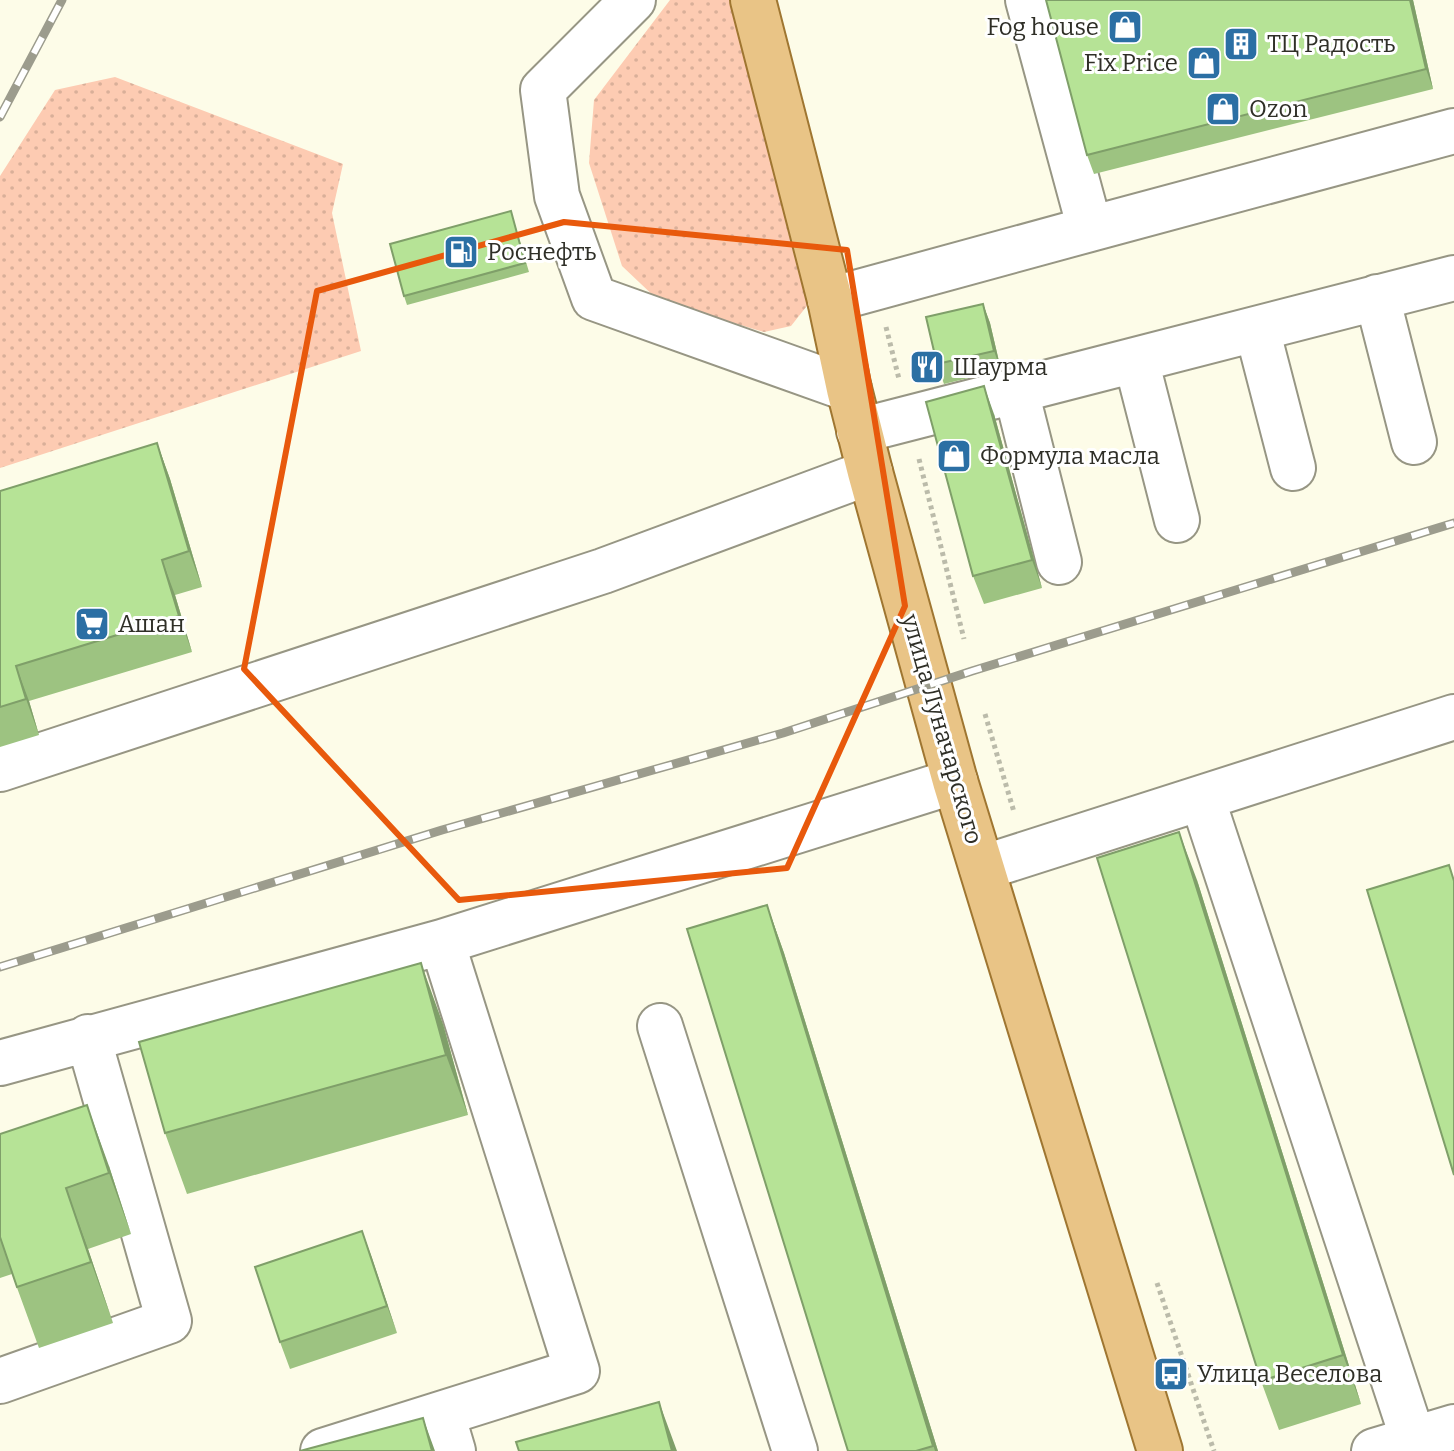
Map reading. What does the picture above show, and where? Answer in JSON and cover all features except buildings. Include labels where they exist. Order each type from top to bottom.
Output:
[{"type":"main road","name":"улица Луначарского","points":[[753,0],[830,300],[865,451],[955,781],[1160,1451]]},
{"type":"street","points":[[633,0],[543,90],[557,196],[594,298],[849,389]]},
{"type":"street","points":[[1028,0],[1090,229]]},
{"type":"street","points":[[830,300],[1454,131]]},
{"type":"street","points":[[0,769],[603,571],[865,451],[909,419],[1454,278]]},
{"type":"street","points":[[1377,297],[1414,442]]},
{"type":"street","points":[[1257,329],[1293,468]]},
{"type":"street","points":[[1136,360],[1177,520]]},
{"type":"street","points":[[1016,391],[1059,562]]},
{"type":"street","points":[[982,868],[1454,717]]},
{"type":"street","points":[[0,1063],[442,942],[955,781]]},
{"type":"street","points":[[1202,798],[1402,1447],[1454,1427]]},
{"type":"street","points":[[323,1451],[447,1432],[577,1371],[442,942]]},
{"type":"street","points":[[660,1026],[795,1451]]},
{"type":"street","points":[[0,1381],[169,1321],[88,1037]]},
{"type":"path","points":[[876,287],[965,641]]},
{"type":"path","points":[[981,702],[1026,854]]},
{"type":"highlighted area","points":[[564,222],[847,250],[905,606],[787,868],[459,900],[244,669],[317,291]]},
{"type":"shaded area","points":[[670,0],[729,0],[810,302],[791,326],[764,332],[659,301],[622,266],[589,163],[594,100]]},
{"type":"shaded area","points":[[115,77],[343,164],[332,213],[361,351],[0,468],[0,176],[55,90]]},
{"type":"railway","points":[[0,117],[62,0]]},
{"type":"railway","points":[[0,967],[442,830],[783,733],[972,671],[1454,523]]},
{"type":"place","name":"Fog house","points":[[1125,27]]},
{"type":"place","name":"ТЦ Радость","points":[[1241,44]]},
{"type":"place","name":"Fix Price","points":[[1204,63]]},
{"type":"place","name":"Ozon","points":[[1223,109]]},
{"type":"place","name":"Роснефть","points":[[461,252]]},
{"type":"place","name":"Шаурма","points":[[927,367]]},
{"type":"place","name":"Формула масла","points":[[954,456]]},
{"type":"place","name":"Ашан","points":[[92,624]]},
{"type":"place","name":"Улица Веселова","points":[[1171,1374]]}]
